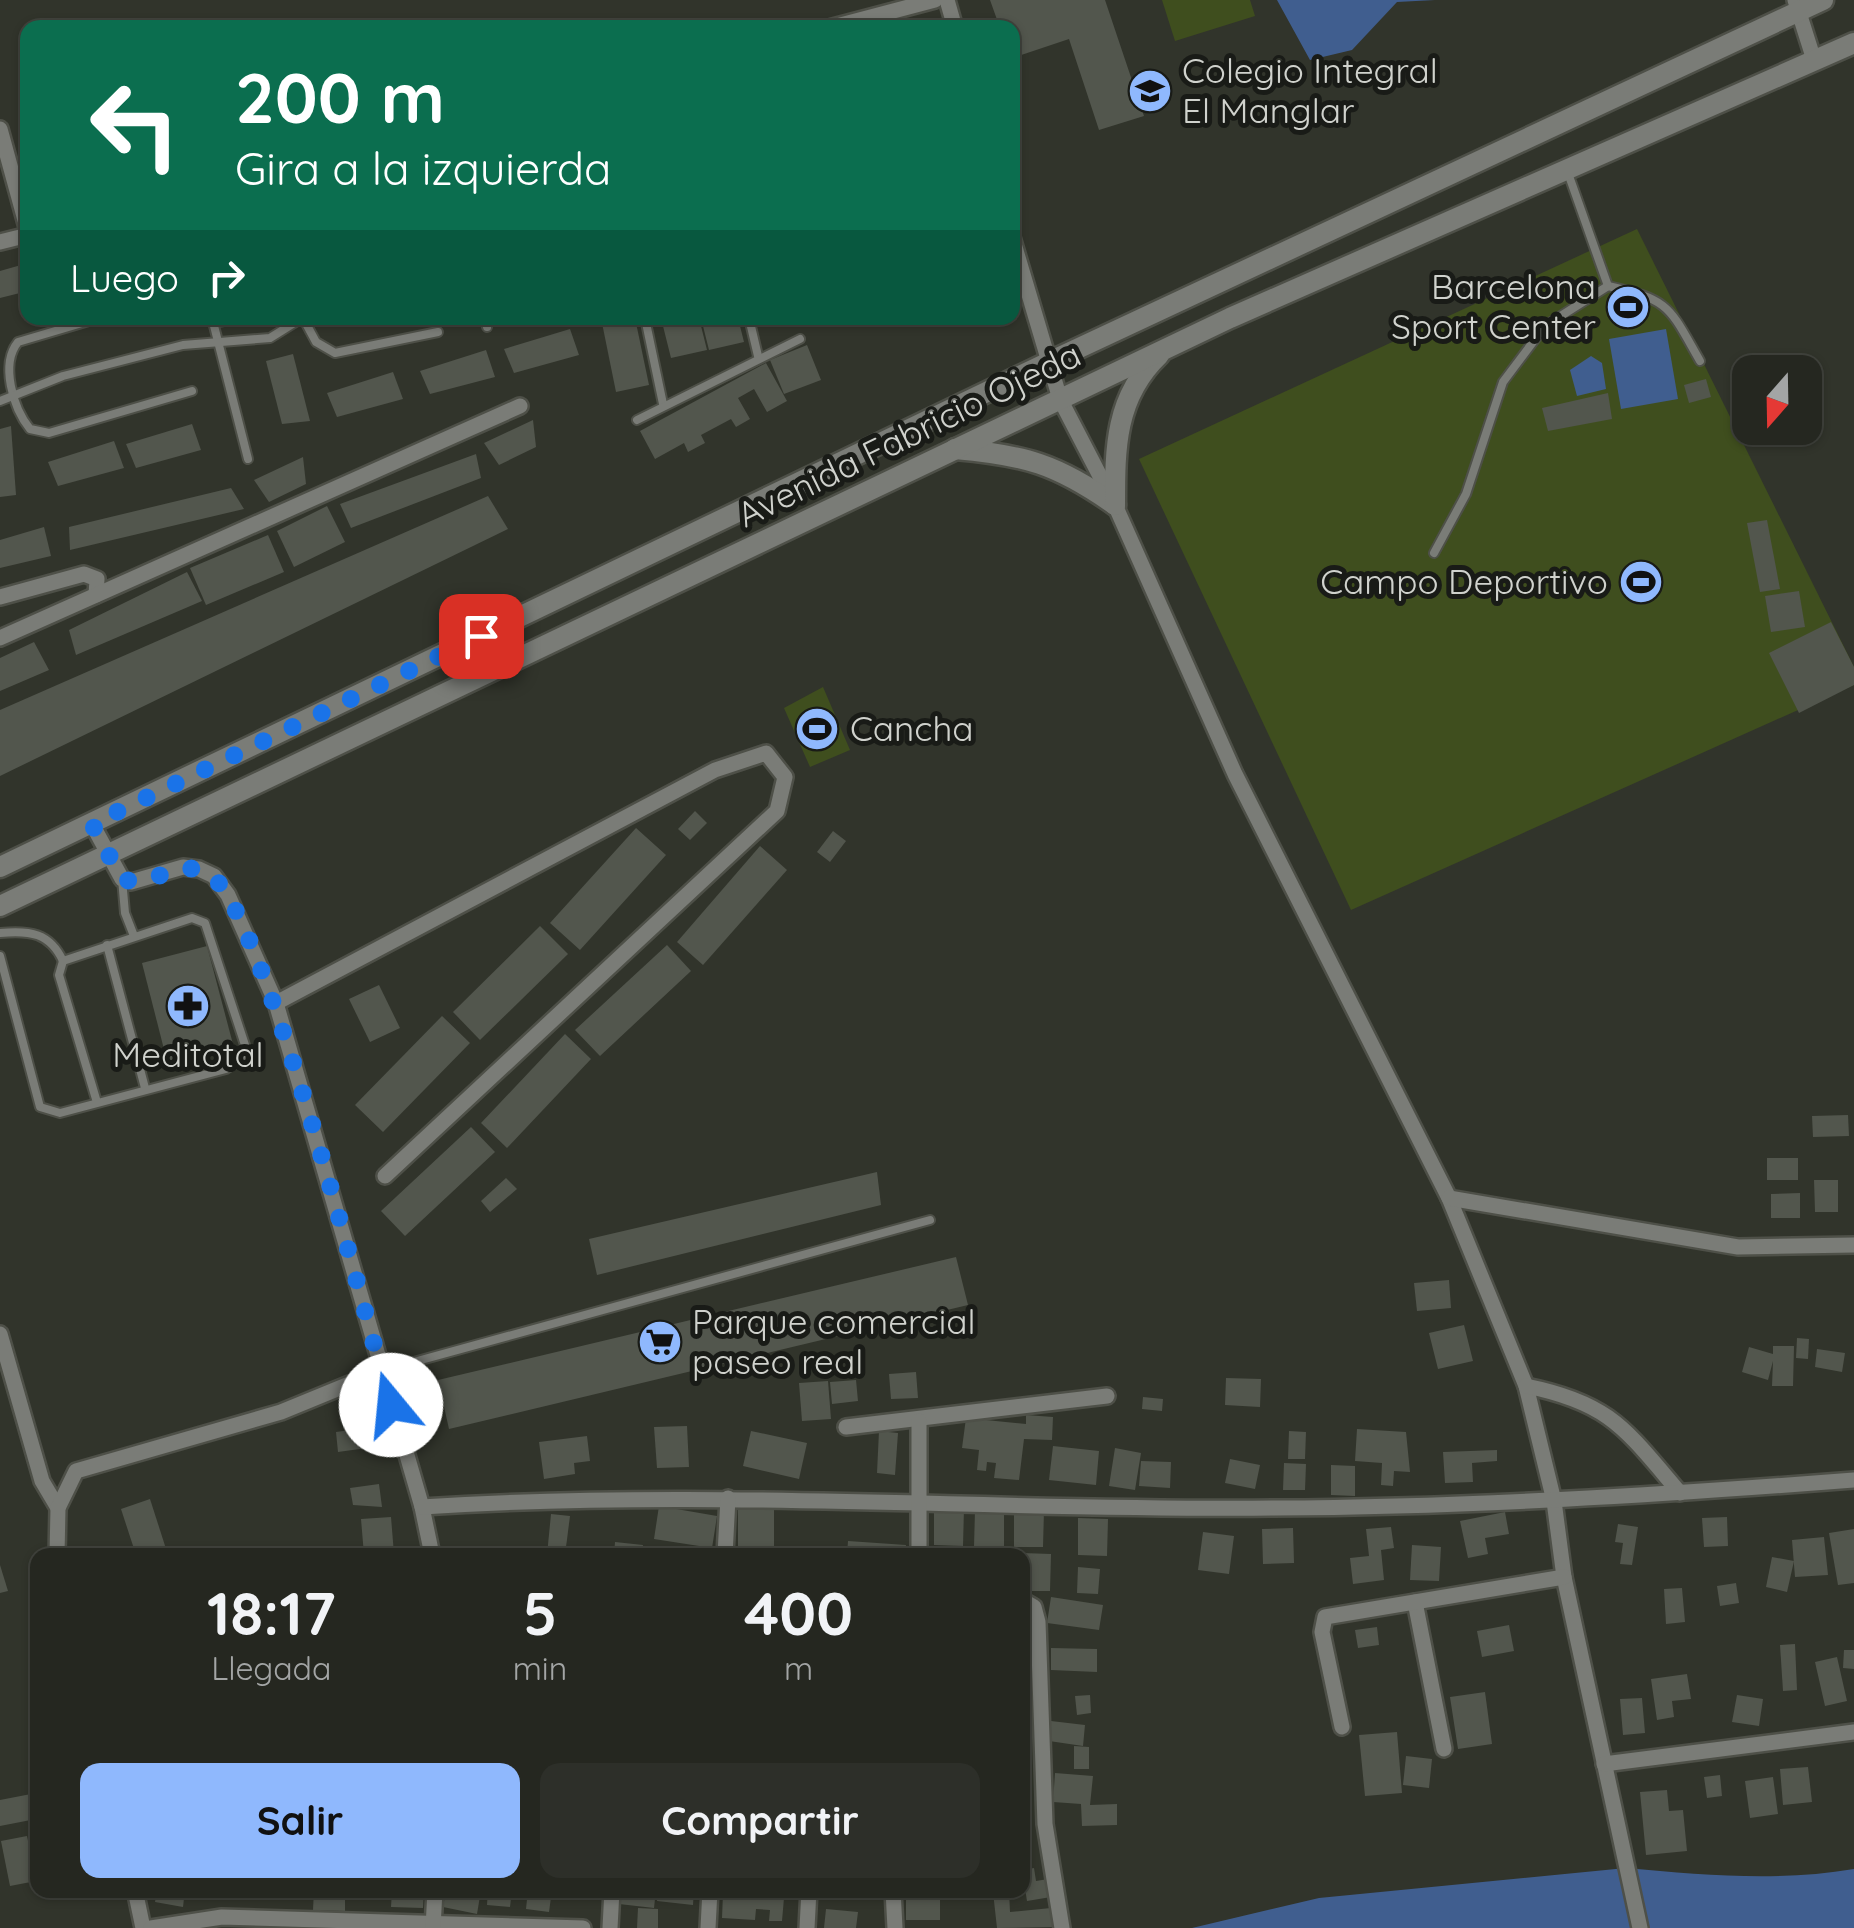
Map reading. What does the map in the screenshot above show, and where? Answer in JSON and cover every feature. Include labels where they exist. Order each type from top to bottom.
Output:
[{"type":"street","points":[[859,20],[935,0]]},
{"type":"street","name":"Avenida Fabricio Ojeda","points":[[0,867],[1797,6],[1823,0]]},
{"type":"street","points":[[1797,6],[1814,60]]},
{"type":"street","name":"Avenida Fabricio Ojeda","points":[[0,906],[1166,348],[1854,42]]},
{"type":"street","points":[[0,129],[20,203]]},
{"type":"street","points":[[1020,266],[1060,399],[1115,505],[1235,774],[1449,1198],[1526,1386],[1554,1501],[1564,1577],[1640,1928]]},
{"type":"street","points":[[1115,505],[1115,440],[1122,410],[1145,368],[1166,348]]},
{"type":"street","points":[[0,638],[520,406]]},
{"type":"street","points":[[954,449],[1017,454],[1050,466],[1115,505]]},
{"type":"street","points":[[0,597],[84,574],[97,579],[96,595]]},
{"type":"street","points":[[276,1003],[715,770],[766,753],[785,777],[776,811],[385,1176]]},
{"type":"street","points":[[92,824],[122,879],[138,881],[184,867],[214,876],[228,895],[276,1003],[431,1548]]},
{"type":"street","points":[[0,856],[26,854]]},
{"type":"street","points":[[1449,1198],[1738,1247],[1854,1245]]},
{"type":"street","points":[[0,1334],[42,1481],[58,1508]]},
{"type":"street","points":[[56,1548],[58,1508],[76,1471],[281,1412],[381,1371]]},
{"type":"street","points":[[1526,1386],[1570,1395],[1600,1408],[1680,1493]]},
{"type":"street","points":[[846,1427],[1107,1396]]},
{"type":"street","points":[[918,1548],[919,1421]]},
{"type":"street","points":[[422,1507],[728,1498],[1272,1508],[1554,1501],[1854,1480]]},
{"type":"street","points":[[725,1548],[728,1498]]},
{"type":"street","points":[[1342,1727],[1322,1632],[1325,1617],[1564,1577]]},
{"type":"street","points":[[1415,1602],[1444,1749]]},
{"type":"street","points":[[1030,1605],[1038,1622],[1045,1824],[1062,1928]]},
{"type":"street","points":[[1604,1764],[1854,1732]]},
{"type":"street","points":[[137,1898],[143,1928]]},
{"type":"street","points":[[433,1925],[435,1898]]},
{"type":"street","points":[[610,1928],[612,1898]]},
{"type":"street","points":[[708,1928],[710,1898]]},
{"type":"street","points":[[807,1928],[809,1898]]},
{"type":"street","points":[[893,1898],[894,1928]]},
{"type":"street","points":[[151,1928],[222,1917],[584,1928]]},
{"type":"lane","points":[[1567,169],[1608,286]]},
{"type":"lane","points":[[1434,553],[1466,494],[1503,382],[1545,326],[1608,286],[1650,296],[1670,309],[1700,361]]},
{"type":"lane","points":[[75,325],[18,342],[8,359],[5,394],[30,430],[49,433],[192,391]]},
{"type":"lane","points":[[214,325],[248,459]]},
{"type":"lane","points":[[5,394],[183,345],[270,338],[284,325]]},
{"type":"lane","points":[[307,325],[316,342],[335,353],[438,332]]},
{"type":"lane","points":[[646,325],[663,404]]},
{"type":"lane","points":[[751,325],[758,356]]},
{"type":"lane","points":[[637,420],[800,338]]},
{"type":"lane","points":[[122,879],[125,913],[134,936]]},
{"type":"lane","points":[[0,956],[40,1106],[60,1112],[226,1069],[240,1060],[244,1046],[205,923],[192,918],[64,961]]},
{"type":"lane","points":[[0,933],[23,930],[44,936],[64,961]]},
{"type":"lane","points":[[107,945],[146,1088]]},
{"type":"lane","points":[[64,961],[60,975],[96,1100]]},
{"type":"lane","points":[[381,1371],[930,1220]]},
{"type":"green space","points":[[1162,0],[1250,0],[1255,16],[1175,41]]},
{"type":"green space","name":"Barcelona Sport Center","points":[[1637,229],[1732,421],[1732,445],[1744,445],[1854,667],[1854,685],[1351,910],[1139,459]]},
{"type":"green space","name":"Cancha","points":[[823,687],[850,750],[810,767],[784,708]]},
{"type":"water","points":[[1277,0],[1435,0],[1397,2],[1352,50],[1310,60]]},
{"type":"water","points":[[1666,329],[1678,399],[1621,409],[1609,339]]},
{"type":"water","points":[[1591,356],[1602,363],[1606,389],[1577,396],[1570,370]]},
{"type":"water","points":[[1626,1868],[1769,1876],[1854,1869],[1854,1928],[1192,1928],[1319,1898]]},
{"type":"building","points":[[990,0],[1105,0],[1144,116],[1099,130],[1069,39],[1020,55],[1020,20],[997,20]]},
{"type":"building","points":[[20,265],[20,293],[0,298],[0,271]]},
{"type":"building","points":[[602,325],[636,325],[649,385],[616,392]]},
{"type":"building","points":[[663,325],[701,325],[707,350],[671,358]]},
{"type":"building","points":[[703,325],[740,325],[744,342],[709,350]]},
{"type":"building","points":[[570,329],[579,355],[514,373],[504,349]]},
{"type":"building","points":[[807,345],[821,380],[784,394],[770,360]]},
{"type":"building","points":[[486,350],[495,377],[430,394],[420,371]]},
{"type":"building","points":[[293,354],[310,421],[282,424],[266,361]]},
{"type":"building","points":[[766,363],[787,401],[767,412],[754,389],[738,398],[750,419],[736,427],[731,419],[701,435],[705,443],[688,452],[684,443],[655,459],[640,431]]},
{"type":"building","points":[[393,372],[403,399],[337,417],[327,393]]},
{"type":"building","points":[[1706,379],[1711,397],[1689,403],[1684,385]]},
{"type":"building","points":[[1608,393],[1612,419],[1548,431],[1542,408]]},
{"type":"building","points":[[533,420],[536,447],[499,465],[484,443]]},
{"type":"building","points":[[192,424],[201,450],[136,468],[126,444]]},
{"type":"building","points":[[11,426],[16,495],[0,497],[0,429]]},
{"type":"building","points":[[114,441],[124,468],[58,486],[48,462]]},
{"type":"building","points":[[476,454],[481,478],[351,528],[340,504]]},
{"type":"building","points":[[303,457],[306,484],[269,502],[254,480]]},
{"type":"building","points":[[231,488],[244,509],[70,550],[69,527]]},
{"type":"building","points":[[488,496],[508,529],[0,776],[0,710]]},
{"type":"building","points":[[327,506],[345,542],[294,567],[277,531]]},
{"type":"building","points":[[1767,520],[1780,589],[1760,592],[1747,523]]},
{"type":"building","points":[[44,527],[51,556],[0,568],[0,540]]},
{"type":"building","points":[[268,535],[284,572],[206,605],[190,568]]},
{"type":"building","points":[[187,572],[202,601],[76,655],[69,630]]},
{"type":"building","points":[[1799,591],[1805,627],[1771,632],[1765,596]]},
{"type":"building","points":[[1831,622],[1854,667],[1854,685],[1799,713],[1769,653]]},
{"type":"building","points":[[34,642],[49,670],[0,691],[0,658]]},
{"type":"building","points":[[695,811],[707,823],[690,840],[678,829]]},
{"type":"building","points":[[636,828],[666,855],[580,950],[550,923]]},
{"type":"building","points":[[833,831],[846,841],[830,862],[817,852]]},
{"type":"building","points":[[760,846],[787,870],[703,965],[677,942]]},
{"type":"building","points":[[540,926],[568,954],[480,1040],[453,1012]]},
{"type":"building","points":[[667,945],[691,971],[600,1056],[575,1030]]},
{"type":"building","name":"Meditotal","points":[[207,946],[234,1048],[168,1065],[142,963]]},
{"type":"building","points":[[379,985],[400,1028],[370,1042],[349,999]]},
{"type":"building","points":[[442,1016],[470,1043],[383,1132],[355,1105]]},
{"type":"building","points":[[565,1034],[591,1059],[507,1148],[481,1123]]},
{"type":"building","points":[[1848,1115],[1849,1136],[1813,1137],[1812,1116]]},
{"type":"building","points":[[471,1127],[495,1152],[405,1236],[381,1211]]},
{"type":"building","points":[[1767,1158],[1798,1158],[1798,1180],[1767,1180]]},
{"type":"building","points":[[877,1172],[881,1205],[597,1275],[589,1239]]},
{"type":"building","points":[[506,1178],[517,1189],[490,1212],[481,1201]]},
{"type":"building","points":[[1814,1180],[1838,1180],[1838,1212],[1815,1212]]},
{"type":"building","points":[[1800,1193],[1800,1218],[1771,1218],[1771,1194]]},
{"type":"building","points":[[956,1257],[968,1305],[449,1429],[438,1380]]},
{"type":"building","points":[[1449,1280],[1451,1308],[1417,1311],[1414,1283]]},
{"type":"building","points":[[1464,1325],[1473,1361],[1438,1369],[1429,1333]]},
{"type":"building","points":[[1797,1338],[1809,1339],[1808,1359],[1796,1358]]},
{"type":"building","points":[[1773,1346],[1794,1346],[1793,1386],[1772,1386],[1773,1361],[1768,1380],[1742,1372],[1749,1347],[1773,1354]]},
{"type":"building","points":[[1817,1349],[1845,1353],[1842,1372],[1815,1367]]},
{"type":"building","points":[[916,1372],[918,1398],[891,1399],[889,1374]]},
{"type":"building","points":[[1226,1378],[1261,1379],[1260,1407],[1225,1405]]},
{"type":"building","points":[[856,1380],[858,1401],[832,1404],[830,1382]]},
{"type":"building","points":[[828,1381],[831,1419],[802,1421],[799,1383]]},
{"type":"building","points":[[1143,1397],[1163,1399],[1162,1411],[1142,1409]]},
{"type":"building","points":[[1026,1415],[1053,1417],[1052,1440],[1024,1439],[1019,1480],[994,1478],[996,1463],[987,1462],[986,1471],[977,1470],[979,1450],[962,1448],[966,1418],[1026,1424]]},
{"type":"building","points":[[687,1426],[689,1467],[657,1468],[654,1427]]},
{"type":"building","points":[[364,1428],[367,1448],[338,1452],[336,1432]]},
{"type":"building","points":[[1357,1429],[1406,1432],[1410,1472],[1394,1471],[1393,1486],[1381,1485],[1382,1463],[1355,1461]]},
{"type":"building","points":[[751,1431],[807,1443],[799,1479],[743,1466]]},
{"type":"building","points":[[879,1431],[898,1433],[895,1475],[877,1473]]},
{"type":"building","points":[[1289,1431],[1306,1432],[1305,1459],[1288,1459]]},
{"type":"building","points":[[587,1436],[590,1461],[574,1463],[575,1474],[544,1479],[539,1442]]},
{"type":"building","points":[[1053,1446],[1099,1451],[1096,1485],[1049,1480]]},
{"type":"building","points":[[1115,1448],[1141,1453],[1135,1490],[1109,1486]]},
{"type":"building","points":[[1497,1450],[1497,1461],[1472,1463],[1473,1482],[1445,1483],[1443,1452]]},
{"type":"building","points":[[1230,1459],[1260,1465],[1255,1489],[1225,1483]]},
{"type":"building","points":[[1141,1461],[1171,1462],[1170,1488],[1139,1486]]},
{"type":"building","points":[[1284,1463],[1306,1464],[1305,1490],[1283,1490]]},
{"type":"building","points":[[1331,1465],[1355,1466],[1355,1496],[1331,1495]]},
{"type":"building","points":[[379,1484],[382,1507],[353,1505],[350,1488]]},
{"type":"building","points":[[150,1499],[166,1548],[134,1548],[121,1509]]},
{"type":"building","points":[[659,1506],[717,1516],[712,1548],[654,1539]]},
{"type":"building","points":[[738,1507],[774,1508],[774,1548],[738,1548]]},
{"type":"building","points":[[934,1508],[964,1508],[963,1546],[934,1545]]},
{"type":"building","points":[[975,1510],[1004,1510],[1004,1548],[974,1547]]},
{"type":"building","points":[[1014,1510],[1044,1510],[1043,1547],[1014,1547]]},
{"type":"building","points":[[1505,1512],[1509,1534],[1485,1538],[1488,1554],[1468,1558],[1460,1521]]},
{"type":"building","points":[[551,1514],[570,1516],[566,1548],[548,1548]]},
{"type":"building","points":[[391,1517],[394,1548],[363,1548],[361,1519]]},
{"type":"building","points":[[1727,1517],[1728,1546],[1704,1547],[1702,1518]]},
{"type":"building","points":[[1078,1518],[1108,1519],[1107,1556],[1078,1555]]},
{"type":"building","points":[[1618,1524],[1638,1527],[1632,1565],[1620,1564],[1623,1543],[1615,1542]]},
{"type":"building","points":[[1391,1527],[1394,1548],[1381,1550],[1384,1580],[1353,1584],[1350,1558],[1369,1556],[1366,1529]]},
{"type":"building","points":[[1293,1528],[1294,1563],[1263,1564],[1262,1529]]},
{"type":"building","points":[[1854,1529],[1854,1583],[1838,1585],[1829,1533]]},
{"type":"building","points":[[1203,1532],[1234,1536],[1229,1574],[1198,1570]]},
{"type":"building","points":[[1824,1537],[1828,1575],[1795,1577],[1792,1540]]},
{"type":"building","points":[[848,1541],[906,1545],[906,1548],[848,1548]]},
{"type":"building","points":[[615,1542],[643,1545],[643,1548],[615,1548]]},
{"type":"building","points":[[1412,1545],[1441,1547],[1439,1581],[1410,1580]]},
{"type":"building","points":[[1030,1553],[1051,1554],[1050,1591],[1030,1591]]},
{"type":"building","points":[[1772,1557],[1794,1561],[1787,1592],[1766,1587]]},
{"type":"building","points":[[0,1565],[8,1591],[0,1593]]},
{"type":"building","points":[[1078,1567],[1100,1569],[1098,1594],[1077,1593]]},
{"type":"building","points":[[1736,1583],[1739,1603],[1720,1606],[1717,1586]]},
{"type":"building","points":[[1682,1588],[1685,1622],[1666,1624],[1664,1589]]},
{"type":"building","points":[[1051,1597],[1103,1605],[1099,1630],[1047,1623]]},
{"type":"building","points":[[1509,1625],[1514,1651],[1482,1657],[1477,1631]]},
{"type":"building","points":[[1377,1627],[1379,1645],[1358,1648],[1355,1630]]},
{"type":"building","points":[[1795,1644],[1797,1690],[1783,1691],[1780,1645]]},
{"type":"building","points":[[1051,1648],[1097,1649],[1097,1672],[1051,1670]]},
{"type":"building","points":[[1844,1650],[1854,1650],[1854,1669],[1843,1668]]},
{"type":"building","points":[[1837,1657],[1847,1701],[1825,1706],[1815,1662]]},
{"type":"building","points":[[1687,1674],[1691,1699],[1672,1701],[1674,1717],[1657,1720],[1651,1679]]},
{"type":"building","points":[[1485,1692],[1492,1744],[1458,1749],[1450,1697]]},
{"type":"building","points":[[1090,1695],[1091,1713],[1077,1715],[1075,1696]]},
{"type":"building","points":[[1737,1695],[1763,1699],[1759,1726],[1732,1722]]},
{"type":"building","points":[[1642,1698],[1645,1733],[1623,1735],[1620,1699]]},
{"type":"building","points":[[1051,1721],[1085,1725],[1083,1746],[1049,1741]]},
{"type":"building","points":[[1397,1732],[1402,1793],[1365,1796],[1359,1735]]},
{"type":"building","points":[[1074,1746],[1089,1747],[1089,1769],[1074,1769]]},
{"type":"building","points":[[1406,1756],[1432,1759],[1429,1788],[1403,1785]]},
{"type":"building","points":[[1808,1767],[1812,1802],[1783,1805],[1780,1769]]},
{"type":"building","points":[[1055,1773],[1093,1776],[1090,1805],[1117,1804],[1117,1825],[1082,1826],[1081,1804],[1053,1802]]},
{"type":"building","points":[[1720,1775],[1722,1796],[1707,1798],[1704,1777]]},
{"type":"building","points":[[1773,1777],[1778,1814],[1750,1818],[1745,1781]]},
{"type":"building","points":[[1667,1790],[1669,1811],[1683,1810],[1687,1851],[1646,1855],[1640,1792]]},
{"type":"building","points":[[30,1794],[30,1820],[0,1826],[0,1800]]},
{"type":"building","points":[[27,1836],[30,1882],[10,1886],[1,1841]]},
{"type":"building","points":[[1034,1868],[1036,1881],[1048,1879],[1051,1897],[1027,1901],[1030,1869]]},
{"type":"building","points":[[156,1898],[184,1898],[183,1907],[155,1902]]},
{"type":"building","points":[[314,1898],[345,1898],[345,1911],[313,1910]]},
{"type":"building","points":[[392,1898],[424,1898],[423,1908],[391,1907]]},
{"type":"building","points":[[445,1898],[480,1898],[477,1914],[443,1907]]},
{"type":"building","points":[[487,1898],[511,1898],[510,1907],[487,1905]]},
{"type":"building","points":[[527,1898],[551,1898],[549,1912],[526,1909]]},
{"type":"building","points":[[619,1898],[655,1898],[654,1908],[619,1904]]},
{"type":"building","points":[[657,1898],[693,1898],[693,1905]]},
{"type":"building","points":[[723,1898],[784,1898],[782,1921],[769,1921],[770,1910],[756,1909],[755,1920],[722,1918]]},
{"type":"building","points":[[906,1898],[940,1898],[940,1920],[906,1920]]},
{"type":"building","points":[[994,1898],[1009,1898],[1010,1912],[1051,1908],[1053,1927],[997,1928]]},
{"type":"building","points":[[638,1908],[658,1909],[658,1928],[637,1928]]},
{"type":"building","points":[[826,1909],[858,1912],[856,1928],[824,1928]]},
{"type":"place","name":"Colegio Integral El Manglar","points":[[1150,91]]},
{"type":"place","name":"Barcelona Sport Center","points":[[1628,307]]},
{"type":"place","name":"Campo Deportivo","points":[[1641,582]]},
{"type":"place","name":"Cancha","points":[[817,729]]},
{"type":"place","name":"Meditotal","points":[[188,1006]]},
{"type":"place","name":"Parque comercial paseo real","points":[[660,1342]]},
{"type":"route","points":[[391,1405],[276,1003],[228,895],[214,876],[198,869],[184,867],[132,882],[122,879],[92,824],[481,636]]}]
